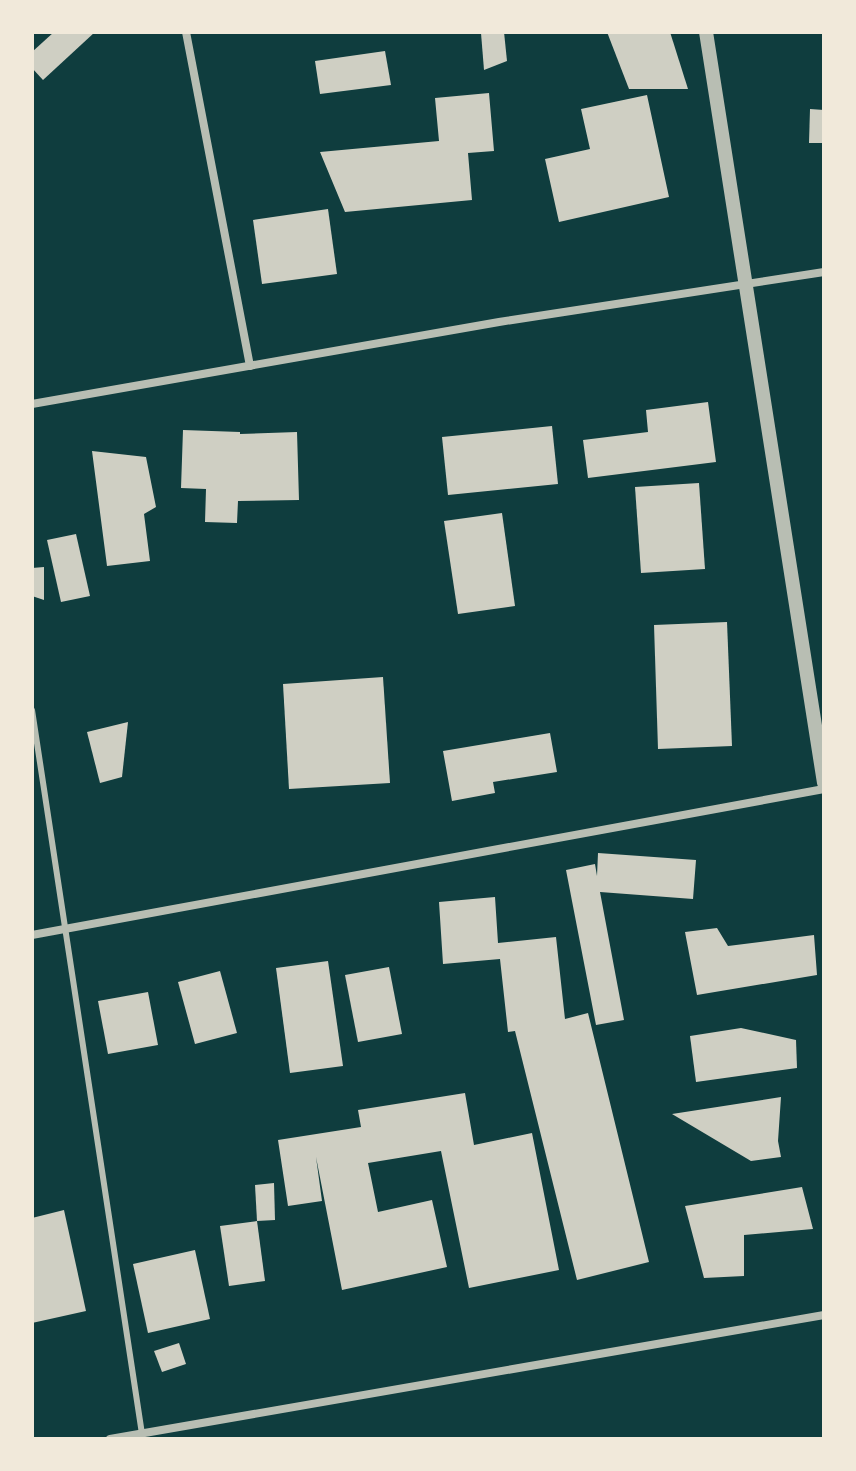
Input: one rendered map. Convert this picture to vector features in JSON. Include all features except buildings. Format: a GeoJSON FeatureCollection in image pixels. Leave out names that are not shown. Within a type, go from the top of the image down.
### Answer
{"type":"FeatureCollection","features":[{"type":"Feature","properties":{"kind":"street"},"geometry":{"type":"LineString","coordinates":[[186,32],[250,366]]}},
{"type":"Feature","properties":{"kind":"street"},"geometry":{"type":"LineString","coordinates":[[32,935],[824,786],[706,32]]}},
{"type":"Feature","properties":{"kind":"street"},"geometry":{"type":"LineString","coordinates":[[32,404],[499,322],[824,272]]}},
{"type":"Feature","properties":{"kind":"street"},"geometry":{"type":"LineString","coordinates":[[110,1439],[824,1315]]}},
{"type":"Feature","properties":{"kind":"lane"},"geometry":{"type":"LineString","coordinates":[[32,710],[142,1434]]}}]}
